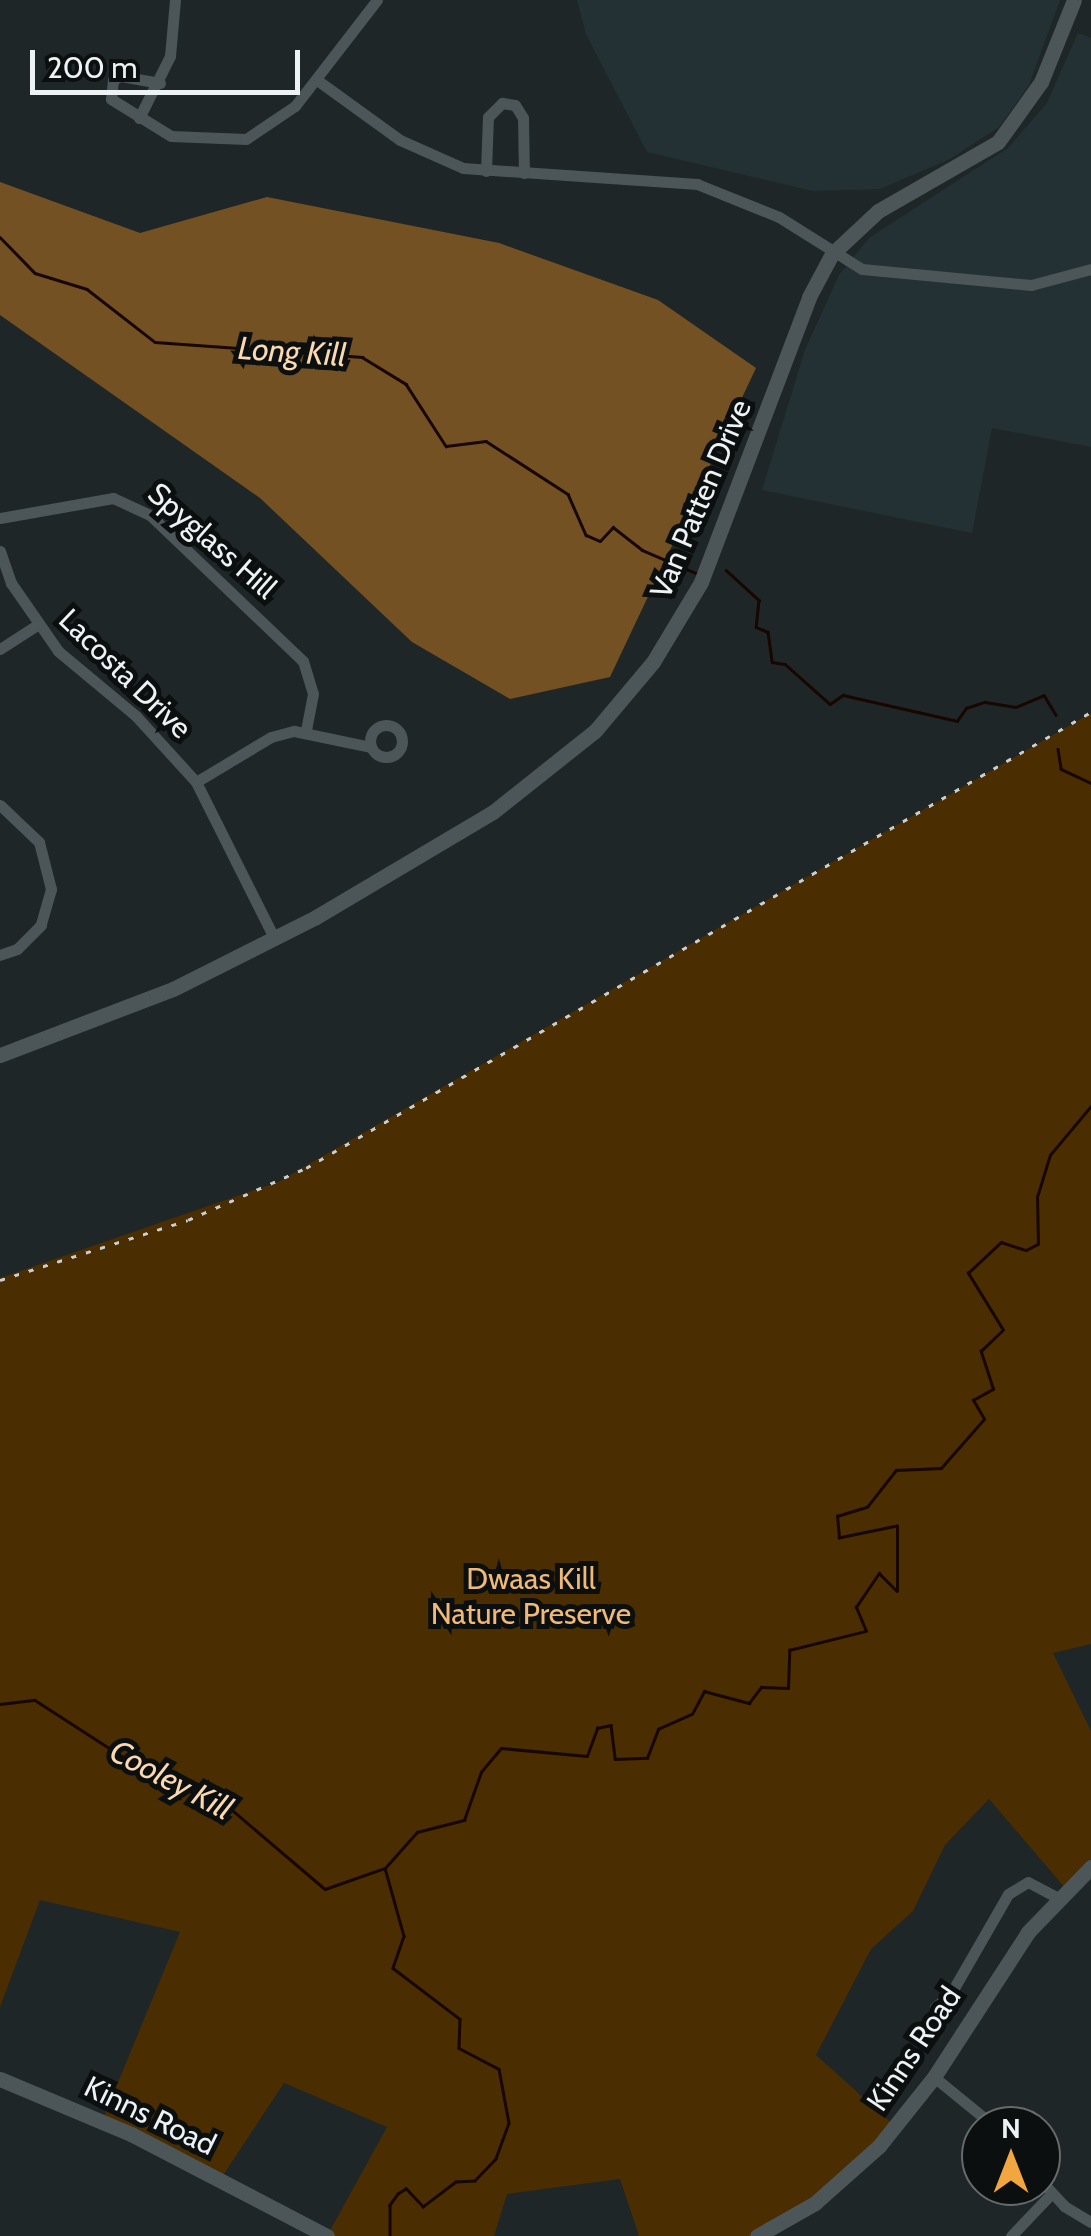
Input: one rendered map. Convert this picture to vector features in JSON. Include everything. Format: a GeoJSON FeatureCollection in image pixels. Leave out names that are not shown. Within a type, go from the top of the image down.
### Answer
{"type":"FeatureCollection","features":[{"type":"Feature","properties":{"kind":"street"},"geometry":{"type":"LineString","coordinates":[[139,118],[160,83],[175,36],[175,0]]}},
{"type":"Feature","properties":{"kind":"street"},"geometry":{"type":"LineString","coordinates":[[160,83],[132,75],[113,80],[112,99],[139,118],[188,140],[246,140],[278,124],[317,80],[377,0]]}},
{"type":"Feature","properties":{"kind":"street","name":"Van Patten Drive"},"geometry":{"type":"LineString","coordinates":[[0,1055],[173,989],[274,938],[493,812],[576,748],[615,710],[653,662],[701,582],[809,297],[832,254],[878,211],[998,142],[1041,82],[1074,0]]}},
{"type":"Feature","properties":{"kind":"street"},"geometry":{"type":"LineString","coordinates":[[317,80],[377,127],[440,159],[486,171],[696,184],[780,217],[832,254],[862,269],[1012,284],[1091,269]]}},
{"type":"Feature","properties":{"kind":"street"},"geometry":{"type":"LineString","coordinates":[[486,171],[488,117],[502,102],[515,105],[523,118],[524,173]]}},
{"type":"Feature","properties":{"kind":"street","name":"Spyglass Hill"},"geometry":{"type":"LineString","coordinates":[[0,518],[113,498],[150,515],[303,660],[313,694],[306,730]]}},
{"type":"Feature","properties":{"kind":"street","name":"Lacosta Drive"},"geometry":{"type":"LineString","coordinates":[[0,551],[37,625],[77,671],[136,716],[196,782],[274,938]]}},
{"type":"Feature","properties":{"kind":"street"},"geometry":{"type":"LineString","coordinates":[[0,649],[37,625]]}},
{"type":"Feature","properties":{"kind":"street"},"geometry":{"type":"LineString","coordinates":[[196,782],[271,737],[306,730],[370,747]]}},
{"type":"Feature","properties":{"kind":"street"},"geometry":{"type":"LineString","coordinates":[[0,805],[39,842],[51,889],[41,925],[18,949],[0,955]]}},
{"type":"Feature","properties":{"kind":"street","name":"Kinns Road"},"geometry":{"type":"LineString","coordinates":[[758,2236],[850,2174],[934,2077],[1001,1969],[1058,1898],[1091,1867]]}},
{"type":"Feature","properties":{"kind":"street"},"geometry":{"type":"LineString","coordinates":[[935,2007],[950,1995],[1008,1894],[1028,1882],[1058,1898]]}},
{"type":"Feature","properties":{"kind":"street"},"geometry":{"type":"LineString","coordinates":[[934,2077],[970,2106]]}},
{"type":"Feature","properties":{"kind":"street","name":"Kinns Road"},"geometry":{"type":"LineString","coordinates":[[0,2079],[131,2134],[327,2236]]}},
{"type":"Feature","properties":{"kind":"street"},"geometry":{"type":"LineString","coordinates":[[1061,2200],[1091,2222]]}},
{"type":"Feature","properties":{"kind":"street"},"geometry":{"type":"LineString","coordinates":[[1011,2236],[1040,2206]]}},
{"type":"Feature","properties":{"kind":"shaded area"},"geometry":{"type":"Polygon","coordinates":[[[577,0],[1060,0],[1029,85],[999,127],[950,159],[880,189],[813,191],[647,152],[586,34],[577,0]]]}},
{"type":"Feature","properties":{"kind":"shaded area"},"geometry":{"type":"Polygon","coordinates":[[[1078,33],[1091,38],[1091,447],[992,428],[972,533],[762,490],[805,350],[839,275],[869,238],[1008,148],[1047,103],[1078,33]]]}},
{"type":"Feature","properties":{"kind":"shaded area"},"geometry":{"type":"Polygon","coordinates":[[[0,182],[140,233],[267,197],[499,243],[658,300],[756,368],[610,677],[510,699],[412,642],[260,498],[0,315],[0,182]]]}},
{"type":"Feature","properties":{"kind":"green space","name":"Dwaas Kill Nature Preserve"},"geometry":{"type":"Polygon","coordinates":[[[1091,713],[1091,1644],[1053,1653],[1091,1731],[1091,1867],[1066,1889],[989,1799],[945,1845],[913,1911],[871,1949],[816,2055],[896,2127],[815,2203],[753,2236],[639,2236],[620,2179],[507,2194],[494,2236],[327,2236],[387,2127],[284,2083],[220,2180],[102,2121],[180,1932],[40,1900],[0,2007],[0,1278],[278,1182],[1091,713]]]}},
{"type":"Feature","properties":{"kind":"waterway","name":"Long Kill"},"geometry":{"type":"LineString","coordinates":[[0,237],[35,273],[87,289],[155,342],[362,357],[406,384],[446,446],[486,441],[568,494],[586,535],[600,541],[613,527],[642,550],[696,573]]}},
{"type":"Feature","properties":{"kind":"waterway","name":"Long Kill"},"geometry":{"type":"LineString","coordinates":[[726,570],[759,600],[756,627],[768,632],[772,662],[785,664],[830,704],[843,695],[957,721],[966,708],[985,702],[1016,707],[1044,695],[1056,715]]}},
{"type":"Feature","properties":{"kind":"waterway","name":"Long Kill"},"geometry":{"type":"LineString","coordinates":[[1058,749],[1061,769],[1091,783]]}},
{"type":"Feature","properties":{"kind":"waterway","name":"Cooley Kill"},"geometry":{"type":"LineString","coordinates":[[0,1704],[35,1700],[143,1770],[231,1809],[325,1889],[385,1868],[417,1832],[464,1820],[481,1772],[501,1748],[587,1756],[597,1728],[611,1725],[615,1759],[647,1758],[658,1729],[692,1714],[704,1691],[749,1703],[761,1687],[788,1688],[789,1650],[866,1631],[856,1607],[879,1573],[897,1591],[897,1526],[839,1538],[837,1516],[867,1507],[896,1470],[941,1468],[984,1419],[973,1400],[993,1389],[981,1351],[1003,1330],[968,1273],[1001,1242],[1026,1250],[1038,1244],[1037,1197],[1050,1155],[1091,1106]]}},
{"type":"Feature","properties":{"kind":"waterway"},"geometry":{"type":"LineString","coordinates":[[385,1868],[404,1936],[393,1968],[460,2019],[459,2048],[499,2069],[509,2123],[496,2159],[475,2181],[456,2182],[423,2207],[406,2189],[398,2194],[390,2205],[390,2236]]}},
{"type":"Feature","properties":{"kind":"railway"},"geometry":{"type":"LineString","coordinates":[[0,1280],[188,1220],[306,1168],[1091,712]]}}]}
